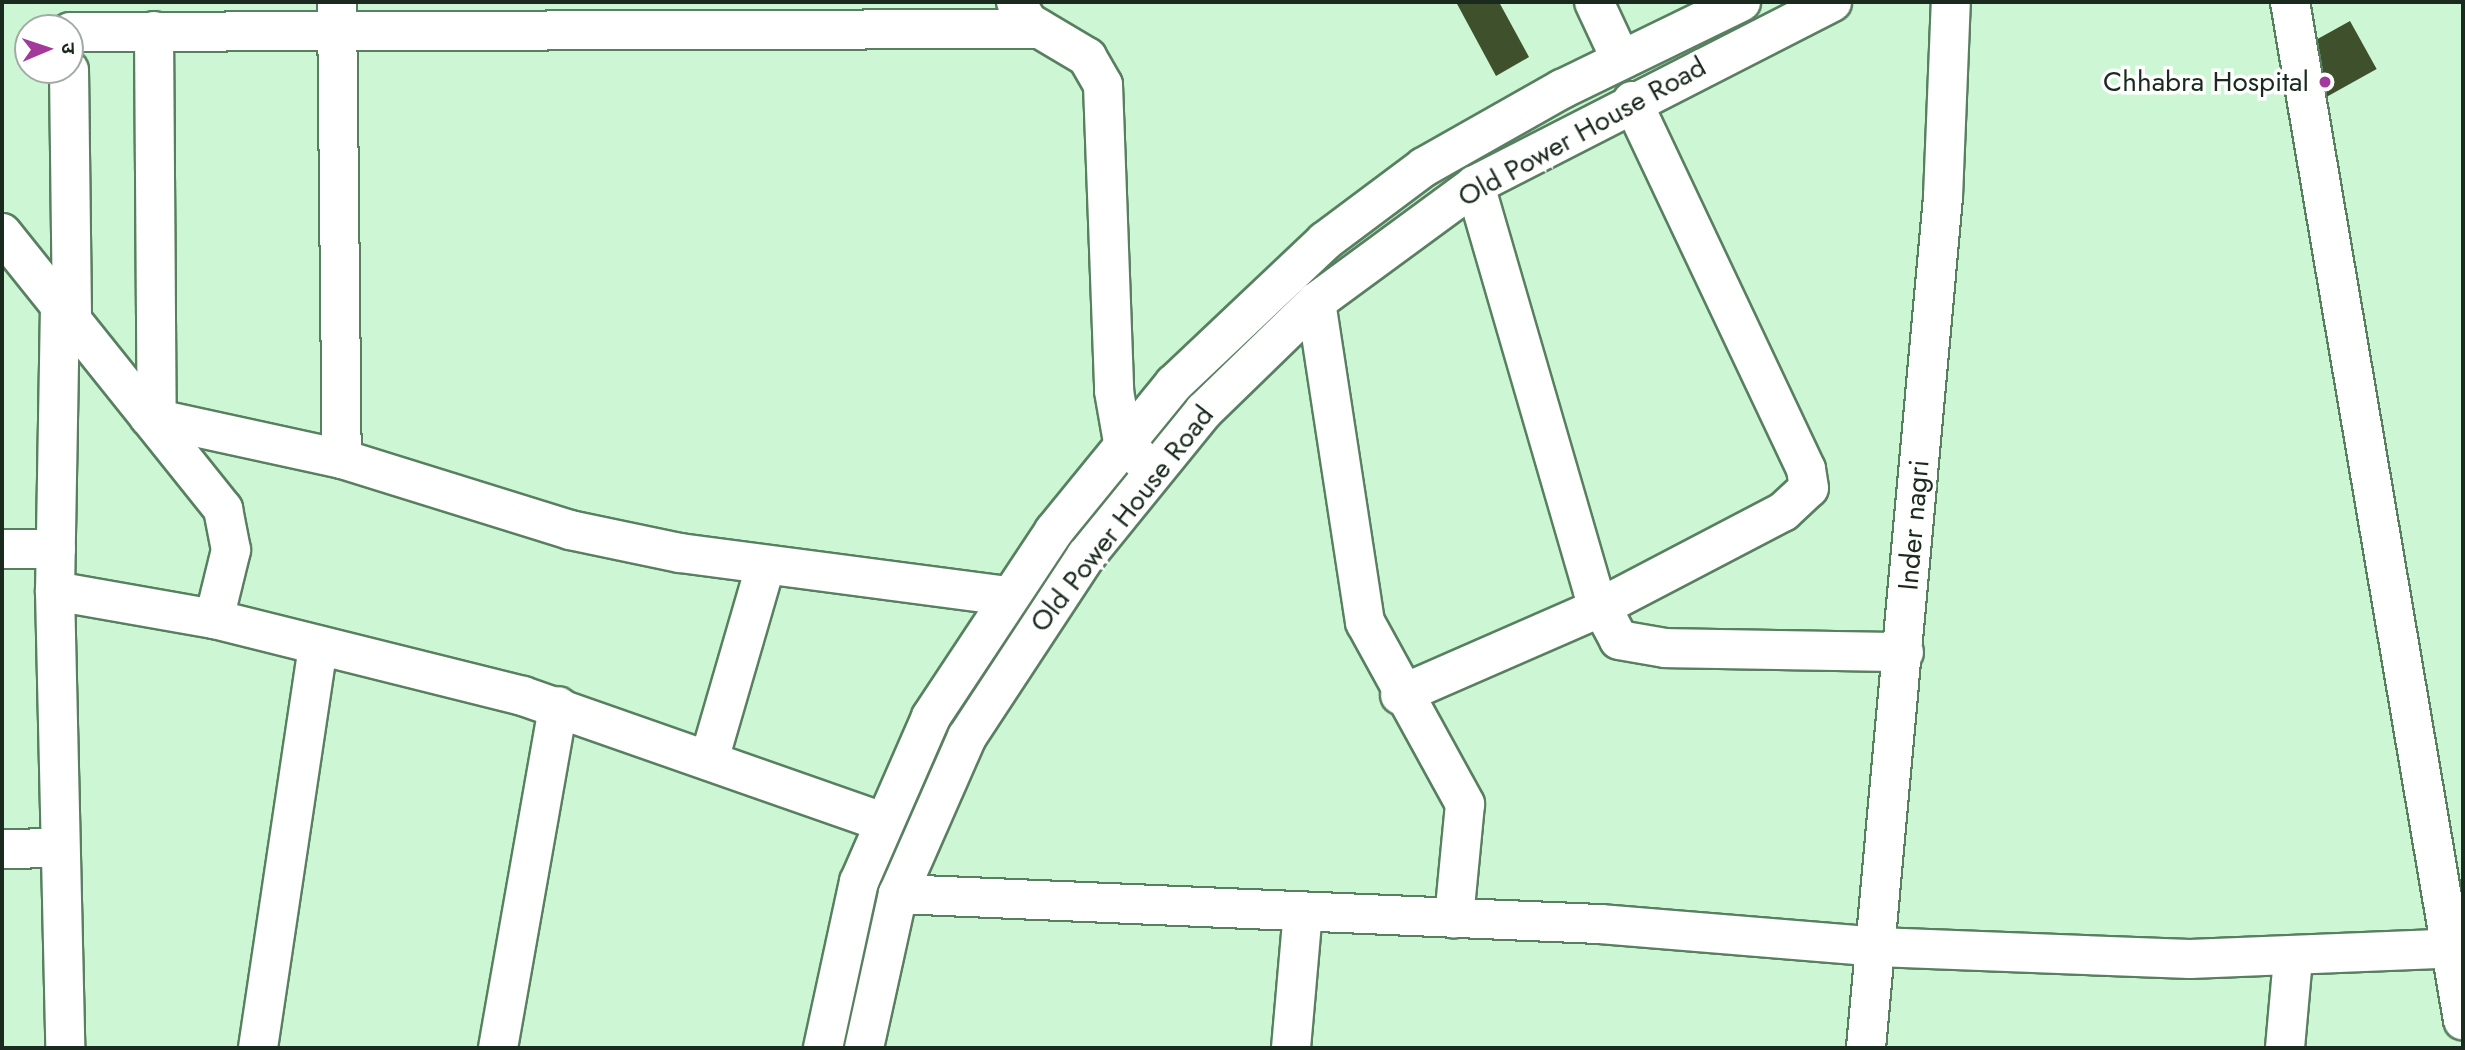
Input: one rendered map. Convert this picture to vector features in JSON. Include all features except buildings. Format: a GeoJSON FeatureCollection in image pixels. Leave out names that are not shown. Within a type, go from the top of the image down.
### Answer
{"type":"FeatureCollection","features":[{"type":"Feature","properties":{"kind":"main road"},"geometry":{"type":"LineString","coordinates":[[1594,2],[1621,60]]}},
{"type":"Feature","properties":{"kind":"main road","name":"Old Power House Road"},"geometry":{"type":"LineString","coordinates":[[823,1048],[859,882],[882,822],[931,717],[1007,596],[1124,442],[1182,375],[1325,241],[1424,167],[1621,60],[1741,2]]}},
{"type":"Feature","properties":{"kind":"main road","name":"Old Power House Road"},"geometry":{"type":"LineString","coordinates":[[864,1048],[898,894],[974,726],[1020,650],[1153,471],[1316,303],[1475,185],[1632,101],[1832,2]]}},
{"type":"Feature","properties":{"kind":"main road","name":"Inder nagri"},"geometry":{"type":"LineString","coordinates":[[1866,1048],[1904,652],[1943,197],[1951,2]]}},
{"type":"Feature","properties":{"kind":"main road"},"geometry":{"type":"LineString","coordinates":[[2290,2],[2459,948],[2463,1020]]}},
{"type":"Feature","properties":{"kind":"main road"},"geometry":{"type":"LineString","coordinates":[[84,30],[154,31],[337,15],[1028,15],[1087,57],[1102,85],[1110,346],[1124,442],[1153,471]]}},
{"type":"Feature","properties":{"kind":"main road"},"geometry":{"type":"LineString","coordinates":[[337,15],[342,459]]}},
{"type":"Feature","properties":{"kind":"main road"},"geometry":{"type":"LineString","coordinates":[[153,418],[154,31]]}},
{"type":"Feature","properties":{"kind":"main road"},"geometry":{"type":"LineString","coordinates":[[65,1048],[55,591],[66,315],[69,84]]}},
{"type":"Feature","properties":{"kind":"main road"},"geometry":{"type":"LineString","coordinates":[[1400,695],[1599,608],[1783,512],[1809,488],[1806,469],[1632,101]]}},
{"type":"Feature","properties":{"kind":"main road"},"geometry":{"type":"LineString","coordinates":[[1475,185],[1599,608],[1619,640],[1635,646],[1904,652]]}},
{"type":"Feature","properties":{"kind":"main road"},"geometry":{"type":"LineString","coordinates":[[2,233],[66,315],[153,418],[230,520],[231,550],[214,619]]}},
{"type":"Feature","properties":{"kind":"main road"},"geometry":{"type":"LineString","coordinates":[[1316,303],[1365,622],[1400,695],[1465,804],[1454,918]]}},
{"type":"Feature","properties":{"kind":"main road"},"geometry":{"type":"LineString","coordinates":[[153,418],[342,459],[570,530],[765,567],[1007,596]]}},
{"type":"Feature","properties":{"kind":"main road"},"geometry":{"type":"LineString","coordinates":[[2,549],[56,549]]}},
{"type":"Feature","properties":{"kind":"main road"},"geometry":{"type":"LineString","coordinates":[[709,760],[765,567]]}},
{"type":"Feature","properties":{"kind":"main road"},"geometry":{"type":"LineString","coordinates":[[55,591],[214,619],[558,706],[882,822]]}},
{"type":"Feature","properties":{"kind":"main road"},"geometry":{"type":"LineString","coordinates":[[258,1048],[318,645]]}},
{"type":"Feature","properties":{"kind":"main road"},"geometry":{"type":"LineString","coordinates":[[499,1048],[558,706]]}},
{"type":"Feature","properties":{"kind":"main road"},"geometry":{"type":"LineString","coordinates":[[2,849],[60,848]]}},
{"type":"Feature","properties":{"kind":"main road"},"geometry":{"type":"LineString","coordinates":[[898,894],[1454,918],[1877,947],[2293,958],[2459,948]]}},
{"type":"Feature","properties":{"kind":"main road"},"geometry":{"type":"LineString","coordinates":[[1291,1048],[1303,912]]}},
{"type":"Feature","properties":{"kind":"main road"},"geometry":{"type":"LineString","coordinates":[[2285,1048],[2293,958]]}},
{"type":"Feature","properties":{"kind":"place","name":"Chhabra Hospital"},"geometry":{"type":"Point","coordinates":[2325,82]}}]}
